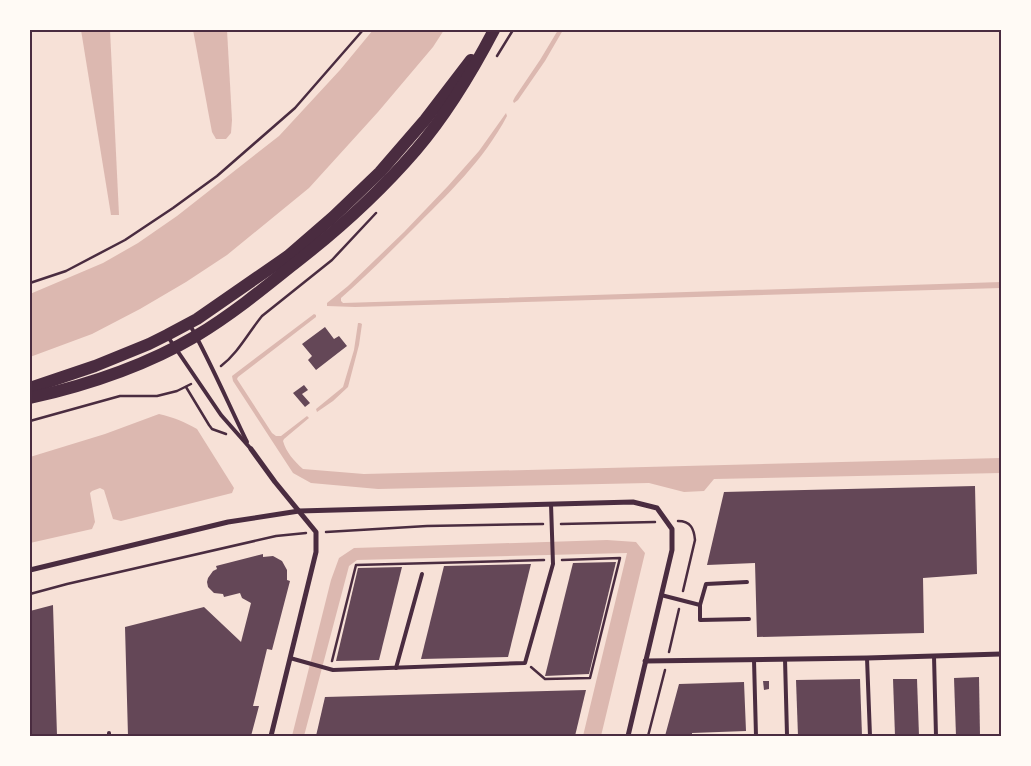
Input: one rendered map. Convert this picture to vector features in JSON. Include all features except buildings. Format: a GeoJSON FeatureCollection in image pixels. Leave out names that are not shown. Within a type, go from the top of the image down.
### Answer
{"type":"FeatureCollection","features":[{"type":"Feature","properties":{"kind":"main road"},"geometry":{"type":"LineString","coordinates":[[30,388],[95,366],[167,335],[189,323],[288,256],[334,217],[380,172],[425,120],[494,30]]}},
{"type":"Feature","properties":{"kind":"main road"},"geometry":{"type":"LineString","coordinates":[[30,398],[75,388],[121,371],[196,336],[228,315],[304,256],[346,221],[383,186],[416,150],[444,114],[471,73],[494,30]]}},
{"type":"Feature","properties":{"kind":"street"},"geometry":{"type":"LineString","coordinates":[[251,449],[316,532],[316,552],[271,736]]}},
{"type":"Feature","properties":{"kind":"street"},"geometry":{"type":"LineString","coordinates":[[30,570],[228,522],[299,511],[633,502],[657,508],[672,529],[672,550],[628,736]]}},
{"type":"Feature","properties":{"kind":"street"},"geometry":{"type":"LineString","coordinates":[[645,661],[1001,654]]}},
{"type":"Feature","properties":{"kind":"lane"},"geometry":{"type":"LineString","coordinates":[[189,323],[251,449]]}},
{"type":"Feature","properties":{"kind":"lane"},"geometry":{"type":"LineString","coordinates":[[167,335],[221,415],[251,449]]}},
{"type":"Feature","properties":{"kind":"lane"},"geometry":{"type":"LineString","coordinates":[[290,658],[328,669],[526,663],[553,564],[551,504]]}},
{"type":"Feature","properties":{"kind":"lane"},"geometry":{"type":"LineString","coordinates":[[396,668],[422,574]]}},
{"type":"Feature","properties":{"kind":"lane"},"geometry":{"type":"LineString","coordinates":[[747,582],[706,584],[700,605],[700,620],[749,619]]}},
{"type":"Feature","properties":{"kind":"lane"},"geometry":{"type":"LineString","coordinates":[[661,595],[700,605]]}},
{"type":"Feature","properties":{"kind":"lane"},"geometry":{"type":"LineString","coordinates":[[934,656],[936,736]]}},
{"type":"Feature","properties":{"kind":"lane"},"geometry":{"type":"LineString","coordinates":[[867,658],[870,736]]}},
{"type":"Feature","properties":{"kind":"lane"},"geometry":{"type":"LineString","coordinates":[[785,659],[786,736]]}},
{"type":"Feature","properties":{"kind":"lane"},"geometry":{"type":"LineString","coordinates":[[754,660],[756,736]]}},
{"type":"Feature","properties":{"kind":"path"},"geometry":{"type":"LineString","coordinates":[[30,283],[66,271],[126,240],[217,176],[295,108],[363,30]]}},
{"type":"Feature","properties":{"kind":"path"},"geometry":{"type":"LineString","coordinates":[[507,30],[512,33]]}},
{"type":"Feature","properties":{"kind":"path"},"geometry":{"type":"LineString","coordinates":[[30,594],[276,536],[427,526],[682,521],[689,523],[692,528],[694,546],[648,736]]}},
{"type":"Feature","properties":{"kind":"path"},"geometry":{"type":"LineString","coordinates":[[328,669],[356,565],[553,558],[620,558],[590,678],[545,680],[526,663]]}},
{"type":"Feature","properties":{"kind":"shaded area"},"geometry":{"type":"Polygon","coordinates":[[[81,30],[110,30],[119,215],[111,215],[81,30]]]}},
{"type":"Feature","properties":{"kind":"shaded area"},"geometry":{"type":"Polygon","coordinates":[[[193,30],[227,30],[232,120],[231,133],[226,139],[216,139],[212,132],[193,30]]]}},
{"type":"Feature","properties":{"kind":"shaded area"},"geometry":{"type":"Polygon","coordinates":[[[373,30],[444,30],[433,47],[378,112],[309,188],[227,255],[140,309],[92,334],[30,357],[30,294],[103,263],[138,243],[177,216],[279,136],[340,70],[373,30]]]}},
{"type":"Feature","properties":{"kind":"shaded area"},"geometry":{"type":"Polygon","coordinates":[[[558,30],[563,30],[545,61],[514,103],[515,97],[558,30]]]}},
{"type":"Feature","properties":{"kind":"shaded area"},"geometry":{"type":"Polygon","coordinates":[[[506,113],[507,116],[498,132],[464,176],[395,247],[341,298],[343,303],[1001,282],[1001,288],[355,307],[327,306],[327,303],[348,286],[404,232],[448,186],[479,151],[506,113]]]}},
{"type":"Feature","properties":{"kind":"shaded area"},"geometry":{"type":"Polygon","coordinates":[[[314,314],[316,317],[237,379],[272,433],[276,436],[281,436],[307,416],[309,418],[283,441],[296,463],[303,469],[364,474],[1001,458],[1001,473],[714,479],[704,491],[684,492],[649,483],[378,489],[311,483],[293,473],[233,381],[232,376],[314,314]]]}},
{"type":"Feature","properties":{"kind":"shaded area"},"geometry":{"type":"Polygon","coordinates":[[[358,323],[362,324],[359,345],[348,387],[317,412],[316,409],[343,387],[354,350],[358,323]]]}},
{"type":"Feature","properties":{"kind":"shaded area"},"geometry":{"type":"Polygon","coordinates":[[[159,414],[179,420],[197,429],[234,488],[232,493],[121,521],[113,519],[104,490],[100,488],[90,493],[95,522],[92,529],[30,543],[30,457],[105,434],[159,414]]]}},
{"type":"Feature","properties":{"kind":"shaded area"},"geometry":{"type":"Polygon","coordinates":[[[607,540],[636,542],[645,553],[601,736],[583,736],[627,553],[357,560],[349,566],[304,736],[292,736],[331,580],[339,558],[354,548],[607,540]]]}}]}
